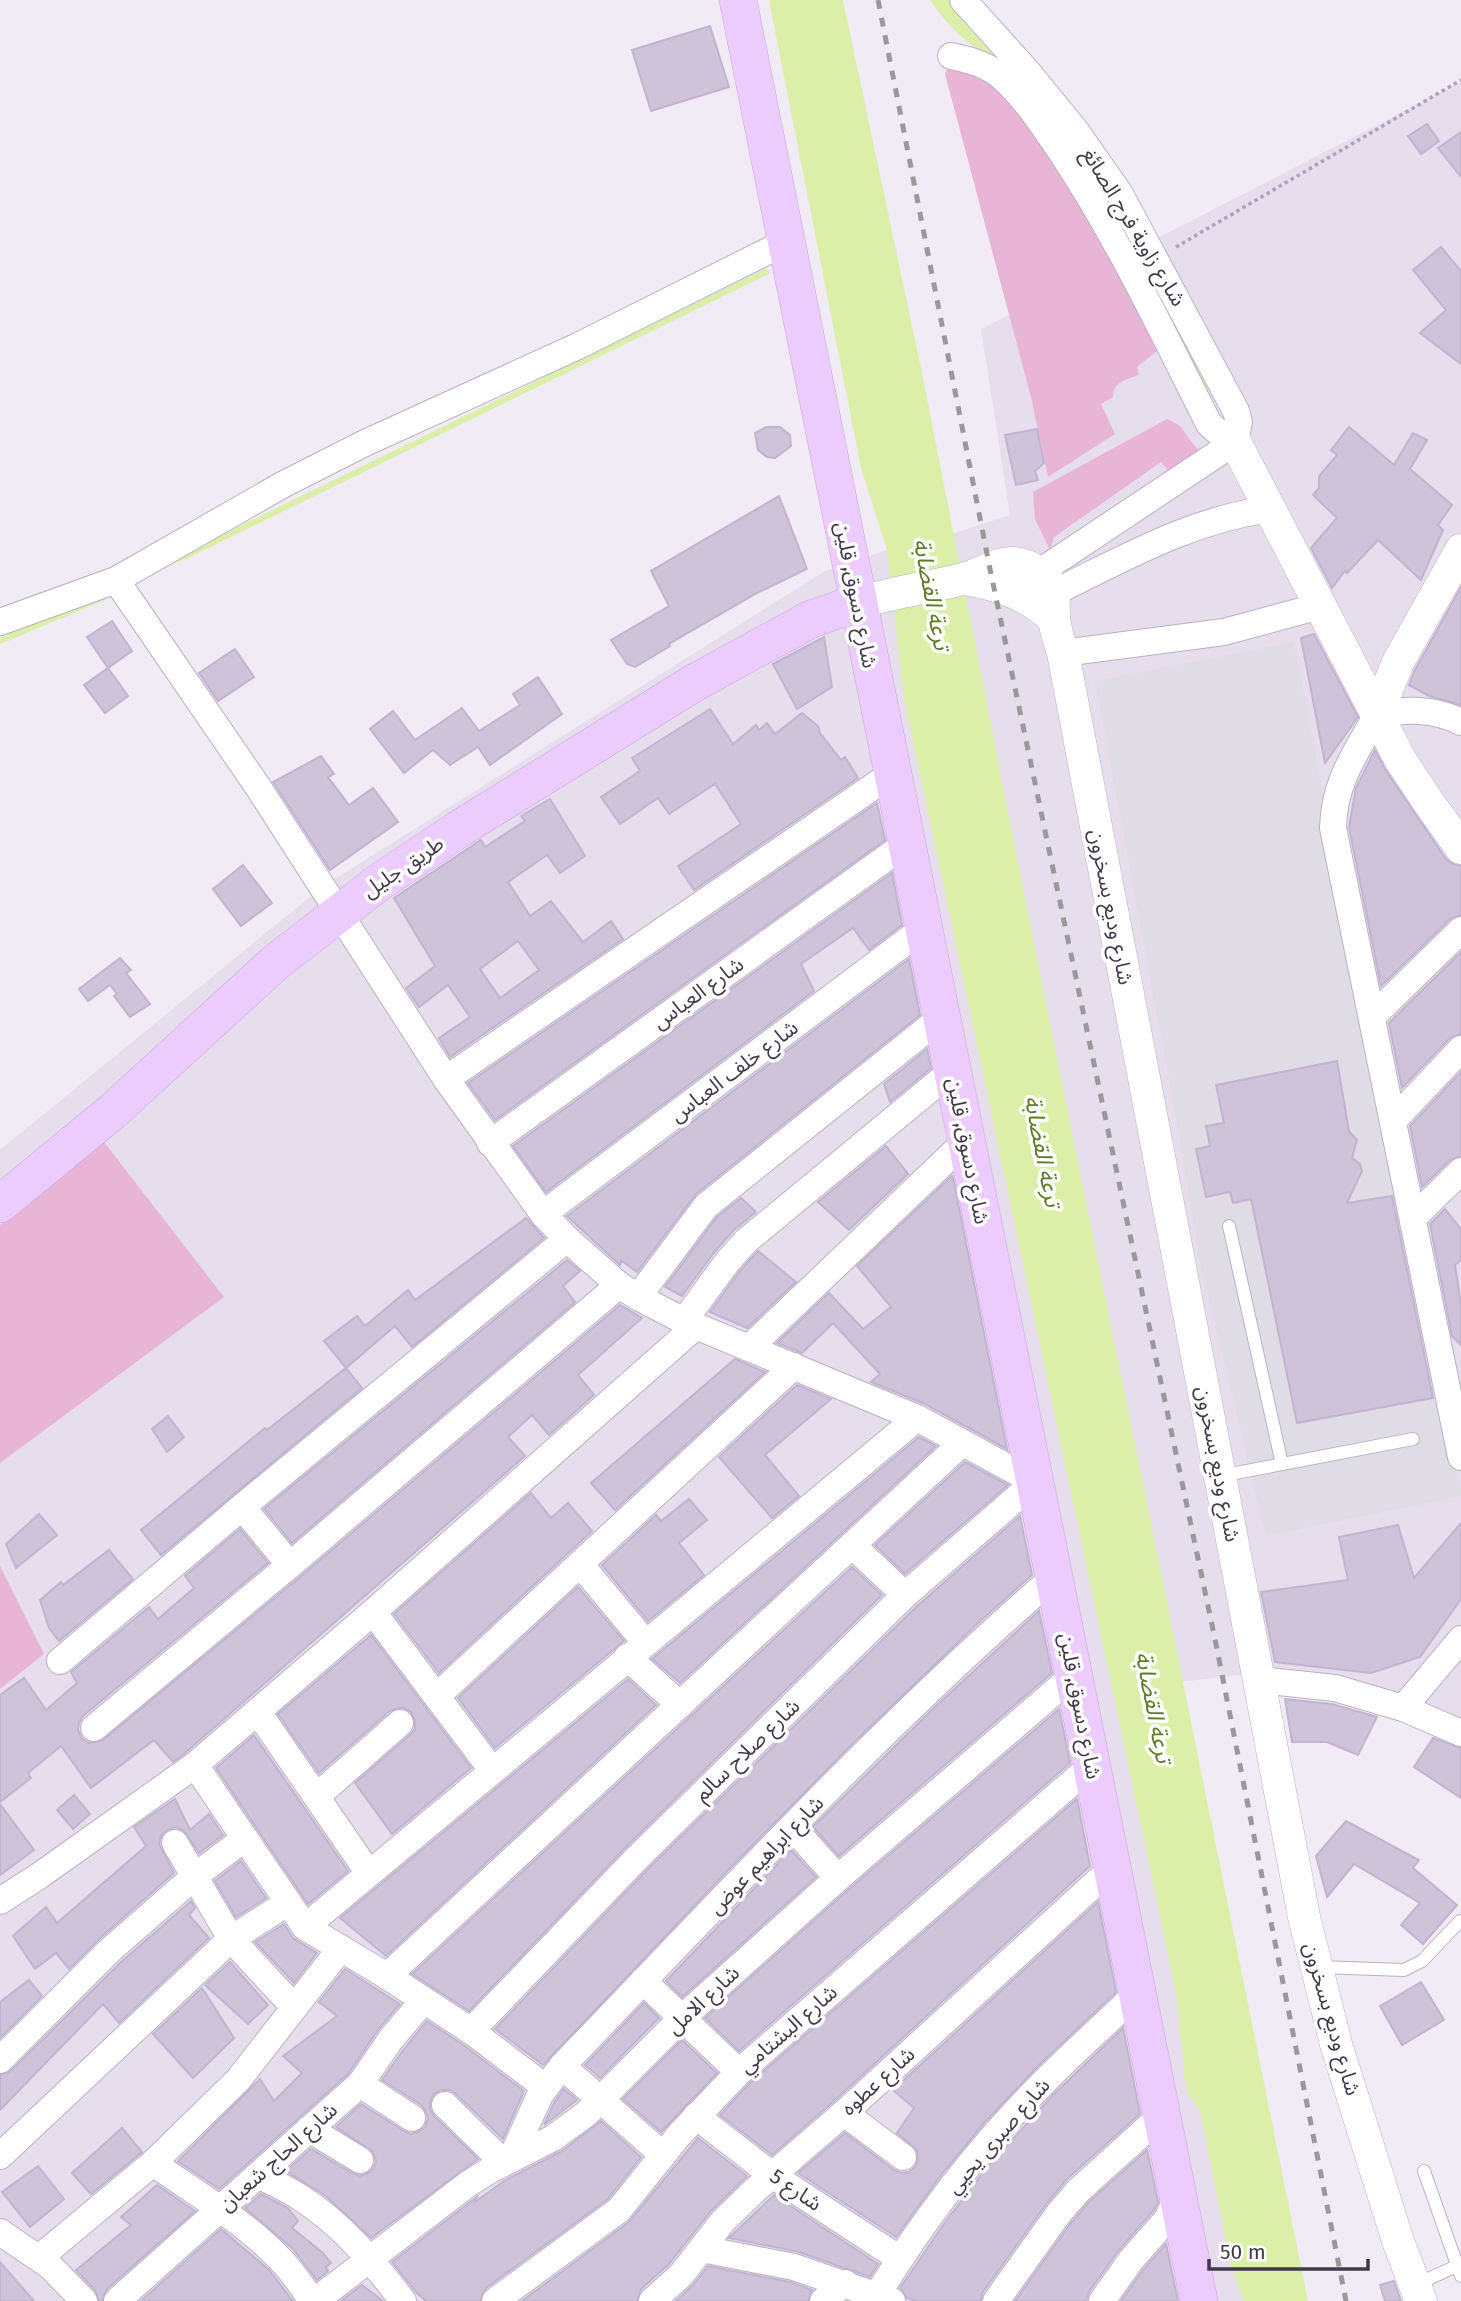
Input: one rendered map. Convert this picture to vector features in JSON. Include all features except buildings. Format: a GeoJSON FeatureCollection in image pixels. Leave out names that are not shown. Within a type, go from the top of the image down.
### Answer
{"type":"FeatureCollection","features":[{"type":"Feature","properties":{"kind":"main road","name":"شارع دسوق, قلين"},"geometry":{"type":"LineString","coordinates":[[738,0],[786,242],[869,599],[893,774],[1199,2301]]}},
{"type":"Feature","properties":{"kind":"main road","name":"طريق جليل"},"geometry":{"type":"LineString","coordinates":[[0,1204],[113,1111],[276,962],[339,912],[449,835],[694,683],[811,619],[869,599]]}},
{"type":"Feature","properties":{"kind":"street","name":"شارع زاوية فرج الصائغ"},"geometry":{"type":"LineString","coordinates":[[962,0],[1027,71],[1076,131],[1120,194],[1236,411],[1239,422],[1235,442],[1320,606],[1400,758],[1461,848]]}},
{"type":"Feature","properties":{"kind":"street","name":"شارع زاوية فرج الصائغ"},"geometry":{"type":"LineString","coordinates":[[951,57],[971,60],[989,67],[1005,79],[1053,140],[1113,239],[1209,424],[1225,438],[1235,442]]}},
{"type":"Feature","properties":{"kind":"street"},"geometry":{"type":"LineString","coordinates":[[0,622],[116,580],[284,484],[365,443],[578,346],[786,242]]}},
{"type":"Feature","properties":{"kind":"street"},"geometry":{"type":"LineString","coordinates":[[965,579],[1017,592],[1039,605],[1048,594],[1235,442]]}},
{"type":"Feature","properties":{"kind":"street"},"geometry":{"type":"LineString","coordinates":[[1048,594],[1189,528],[1215,519],[1270,509]]}},
{"type":"Feature","properties":{"kind":"street"},"geometry":{"type":"LineString","coordinates":[[1461,551],[1398,662],[1377,715],[1343,774],[1334,810],[1333,828],[1461,1457]]}},
{"type":"Feature","properties":{"kind":"street"},"geometry":{"type":"LineString","coordinates":[[869,599],[965,579],[1002,564],[1014,563],[1027,566],[1048,594]]}},
{"type":"Feature","properties":{"kind":"street"},"geometry":{"type":"LineString","coordinates":[[116,580],[258,787],[446,1079],[543,1214],[567,1239],[629,1291],[690,1323],[917,1418],[1035,1482]]}},
{"type":"Feature","properties":{"kind":"street","name":"شارع وديع بسخرون"},"geometry":{"type":"LineString","coordinates":[[1048,594],[1063,653],[1315,1967],[1336,2044],[1398,2241],[1418,2293]]}},
{"type":"Feature","properties":{"kind":"street"},"geometry":{"type":"LineString","coordinates":[[1063,653],[1224,632],[1320,606]]}},
{"type":"Feature","properties":{"kind":"street"},"geometry":{"type":"LineString","coordinates":[[1377,715],[1401,710],[1426,710],[1461,722]]}},
{"type":"Feature","properties":{"kind":"street"},"geometry":{"type":"LineString","coordinates":[[446,1079],[893,774]]}},
{"type":"Feature","properties":{"kind":"street","name":"شارع العباس"},"geometry":{"type":"LineString","coordinates":[[490,1143],[907,843]]}},
{"type":"Feature","properties":{"kind":"street","name":"شارع خلف العباس"},"geometry":{"type":"LineString","coordinates":[[543,1214],[924,928]]}},
{"type":"Feature","properties":{"kind":"street"},"geometry":{"type":"LineString","coordinates":[[1371,1017],[1461,930]]}},
{"type":"Feature","properties":{"kind":"street"},"geometry":{"type":"LineString","coordinates":[[94,1728],[290,1565],[629,1291],[706,1206],[942,1017]]}},
{"type":"Feature","properties":{"kind":"street"},"geometry":{"type":"LineString","coordinates":[[1393,1122],[1461,1049]]}},
{"type":"Feature","properties":{"kind":"street"},"geometry":{"type":"LineString","coordinates":[[0,1901],[195,1765],[373,1612],[690,1323],[728,1261],[746,1241],[952,1070]]}},
{"type":"Feature","properties":{"kind":"street"},"geometry":{"type":"LineString","coordinates":[[750,1347],[967,1140]]}},
{"type":"Feature","properties":{"kind":"street"},"geometry":{"type":"LineString","coordinates":[[1413,1218],[1461,1171]]}},
{"type":"Feature","properties":{"kind":"street"},"geometry":{"type":"LineString","coordinates":[[60,1661],[567,1239]]}},
{"type":"Feature","properties":{"kind":"street"},"geometry":{"type":"LineString","coordinates":[[437,1696],[793,1366]]}},
{"type":"Feature","properties":{"kind":"street"},"geometry":{"type":"LineString","coordinates":[[305,1927],[917,1418]]}},
{"type":"Feature","properties":{"kind":"street"},"geometry":{"type":"LineString","coordinates":[[387,1976],[961,1444]]}},
{"type":"Feature","properties":{"kind":"street","name":"شارع صلاح سالم"},"geometry":{"type":"LineString","coordinates":[[471,2031],[637,1858],[905,1595],[1035,1482]]}},
{"type":"Feature","properties":{"kind":"street"},"geometry":{"type":"LineString","coordinates":[[242,1507],[290,1565]]}},
{"type":"Feature","properties":{"kind":"street"},"geometry":{"type":"LineString","coordinates":[[853,1546],[905,1595]]}},
{"type":"Feature","properties":{"kind":"street"},"geometry":{"type":"LineString","coordinates":[[580,1564],[636,1650],[680,1705]]}},
{"type":"Feature","properties":{"kind":"street","name":"شارع ابراهيم عوض"},"geometry":{"type":"LineString","coordinates":[[508,2161],[545,2087],[562,2066],[792,1827],[952,1668],[1054,1577]]}},
{"type":"Feature","properties":{"kind":"street"},"geometry":{"type":"LineString","coordinates":[[373,1612],[492,1770]]}},
{"type":"Feature","properties":{"kind":"street"},"geometry":{"type":"LineString","coordinates":[[1403,1707],[1461,1639]]}},
{"type":"Feature","properties":{"kind":"street","name":"شارع الامل"},"geometry":{"type":"LineString","coordinates":[[314,2301],[468,2184],[570,2127],[682,2018],[838,1878],[1074,1675]]}},
{"type":"Feature","properties":{"kind":"street"},"geometry":{"type":"LineString","coordinates":[[1259,1680],[1335,1688],[1403,1707],[1461,1732]]}},
{"type":"Feature","properties":{"kind":"street"},"geometry":{"type":"LineString","coordinates":[[258,1712],[368,1872]]}},
{"type":"Feature","properties":{"kind":"street"},"geometry":{"type":"LineString","coordinates":[[317,1796],[400,1723]]}},
{"type":"Feature","properties":{"kind":"street"},"geometry":{"type":"LineString","coordinates":[[195,1765],[305,1927],[471,2031],[545,2087]]}},
{"type":"Feature","properties":{"kind":"street","name":"شارع البشتامي"},"geometry":{"type":"LineString","coordinates":[[495,2301],[608,2220],[629,2200],[696,2116],[739,2071],[1092,1765]]}},
{"type":"Feature","properties":{"kind":"street"},"geometry":{"type":"LineString","coordinates":[[792,1827],[838,1878]]}},
{"type":"Feature","properties":{"kind":"street"},"geometry":{"type":"LineString","coordinates":[[0,2060],[109,1951],[195,1876],[244,1839]]}},
{"type":"Feature","properties":{"kind":"street"},"geometry":{"type":"LineString","coordinates":[[175,1843],[231,1939],[294,2007]]}},
{"type":"Feature","properties":{"kind":"street","name":"شارع عطوه"},"geometry":{"type":"LineString","coordinates":[[652,2301],[681,2275],[731,2213],[1112,1868]]}},
{"type":"Feature","properties":{"kind":"street"},"geometry":{"type":"LineString","coordinates":[[0,2156],[231,1939],[287,1903]]}},
{"type":"Feature","properties":{"kind":"street"},"geometry":{"type":"LineString","coordinates":[[39,2258],[153,2163],[238,2080],[341,1948]]}},
{"type":"Feature","properties":{"kind":"street"},"geometry":{"type":"LineString","coordinates":[[643,1981],[739,2071]]}},
{"type":"Feature","properties":{"kind":"street","name":"شارع صبرى يحيي"},"geometry":{"type":"LineString","coordinates":[[885,2298],[900,2259],[942,2199],[1040,2086],[1137,1993]]}},
{"type":"Feature","properties":{"kind":"street","name":"شارع الحاج شعبان"},"geometry":{"type":"LineString","coordinates":[[117,2301],[360,2084],[391,2039],[424,2000]]}},
{"type":"Feature","properties":{"kind":"street"},"geometry":{"type":"LineString","coordinates":[[562,2066],[663,2155]]}},
{"type":"Feature","properties":{"kind":"street"},"geometry":{"type":"LineString","coordinates":[[360,2084],[412,2118]]}},
{"type":"Feature","properties":{"kind":"street"},"geometry":{"type":"LineString","coordinates":[[445,2105],[508,2161]]}},
{"type":"Feature","properties":{"kind":"street"},"geometry":{"type":"LineString","coordinates":[[844,2113],[903,2157]]}},
{"type":"Feature","properties":{"kind":"street"},"geometry":{"type":"LineString","coordinates":[[996,2301],[1078,2191],[1162,2115]]}},
{"type":"Feature","properties":{"kind":"street","name":"شارع 5"},"geometry":{"type":"LineString","coordinates":[[696,2116],[772,2175],[900,2259]]}},
{"type":"Feature","properties":{"kind":"street"},"geometry":{"type":"LineString","coordinates":[[309,2129],[360,2160]]}},
{"type":"Feature","properties":{"kind":"street"},"geometry":{"type":"LineString","coordinates":[[153,2163],[275,2253],[314,2301]]}},
{"type":"Feature","properties":{"kind":"street"},"geometry":{"type":"LineString","coordinates":[[258,2175],[300,2197],[338,2225],[370,2259],[403,2301]]}},
{"type":"Feature","properties":{"kind":"street"},"geometry":{"type":"LineString","coordinates":[[1102,2301],[1131,2260],[1168,2218],[1178,2194]]}},
{"type":"Feature","properties":{"kind":"street"},"geometry":{"type":"LineString","coordinates":[[0,2232],[60,2275],[84,2301]]}},
{"type":"Feature","properties":{"kind":"street"},"geometry":{"type":"LineString","coordinates":[[702,2249],[794,2267],[885,2298]]}},
{"type":"Feature","properties":{"kind":"street"},"geometry":{"type":"LineString","coordinates":[[823,2301],[845,2283]]}},
{"type":"Feature","properties":{"kind":"lane"},"geometry":{"type":"LineString","coordinates":[[1229,1226],[1282,1464]]}},
{"type":"Feature","properties":{"kind":"lane"},"geometry":{"type":"LineString","coordinates":[[1220,1476],[1413,1439]]}},
{"type":"Feature","properties":{"kind":"lane"},"geometry":{"type":"LineString","coordinates":[[1315,1967],[1405,1970],[1422,1961],[1460,1921]]}},
{"type":"Feature","properties":{"kind":"lane"},"geometry":{"type":"LineString","coordinates":[[1418,2293],[1460,2269],[1424,2172]]}},
{"type":"Feature","properties":{"kind":"path"},"geometry":{"type":"LineString","coordinates":[[1156,259],[1461,80]]}},
{"type":"Feature","properties":{"kind":"shaded area"},"geometry":{"type":"Polygon","coordinates":[[[963,60],[1026,106],[1161,348],[1137,367],[1139,375],[1122,382],[1115,388],[1113,397],[1101,404],[1115,434],[1048,477],[1031,397],[945,74],[950,61],[963,60]]]}},
{"type":"Feature","properties":{"kind":"shaded area"},"geometry":{"type":"Polygon","coordinates":[[[1461,82],[1461,1721],[1268,1672],[1161,1684],[937,539],[1010,515],[981,329],[1461,82]]]}},
{"type":"Feature","properties":{"kind":"shaded area"},"geometry":{"type":"Polygon","coordinates":[[[1167,419],[1179,425],[1204,458],[1174,477],[1161,462],[1054,537],[1050,550],[1035,519],[1033,492],[1167,419]]]}},
{"type":"Feature","properties":{"kind":"shaded area"},"geometry":{"type":"Polygon","coordinates":[[[887,550],[1273,2301],[0,2301],[0,1150],[322,887],[825,571],[887,550]]]}},
{"type":"Feature","properties":{"kind":"shaded area"},"geometry":{"type":"Polygon","coordinates":[[[1294,642],[1461,1496],[1266,1536],[1200,1262],[1095,681],[1294,642]]]}},
{"type":"Feature","properties":{"kind":"shaded area"},"geometry":{"type":"Polygon","coordinates":[[[104,1142],[224,1297],[0,1463],[0,1225],[104,1142]]]}},
{"type":"Feature","properties":{"kind":"shaded area"},"geometry":{"type":"Polygon","coordinates":[[[0,1566],[44,1654],[0,1689],[0,1566]]]}},
{"type":"Feature","properties":{"kind":"water","name":"ترعة القضابة"},"geometry":{"type":"Polygon","coordinates":[[[769,0],[843,0],[922,373],[1039,969],[1308,2301],[1244,2301],[1231,2266],[1200,2111],[1189,2095],[1185,2081],[1176,1993],[903,693],[887,550],[861,468],[769,0]]]}},
{"type":"Feature","properties":{"kind":"water"},"geometry":{"type":"Polygon","coordinates":[[[930,0],[953,0],[1091,162],[1214,388],[1204,393],[994,60],[958,34],[930,0]]]}},
{"type":"Feature","properties":{"kind":"waterway"},"geometry":{"type":"LineString","coordinates":[[179,559],[766,272]]}},
{"type":"Feature","properties":{"kind":"waterway"},"geometry":{"type":"LineString","coordinates":[[0,641],[104,597]]}},
{"type":"Feature","properties":{"kind":"railway"},"geometry":{"type":"LineString","coordinates":[[878,0],[990,569],[1216,1644],[1346,2301]]}}]}
